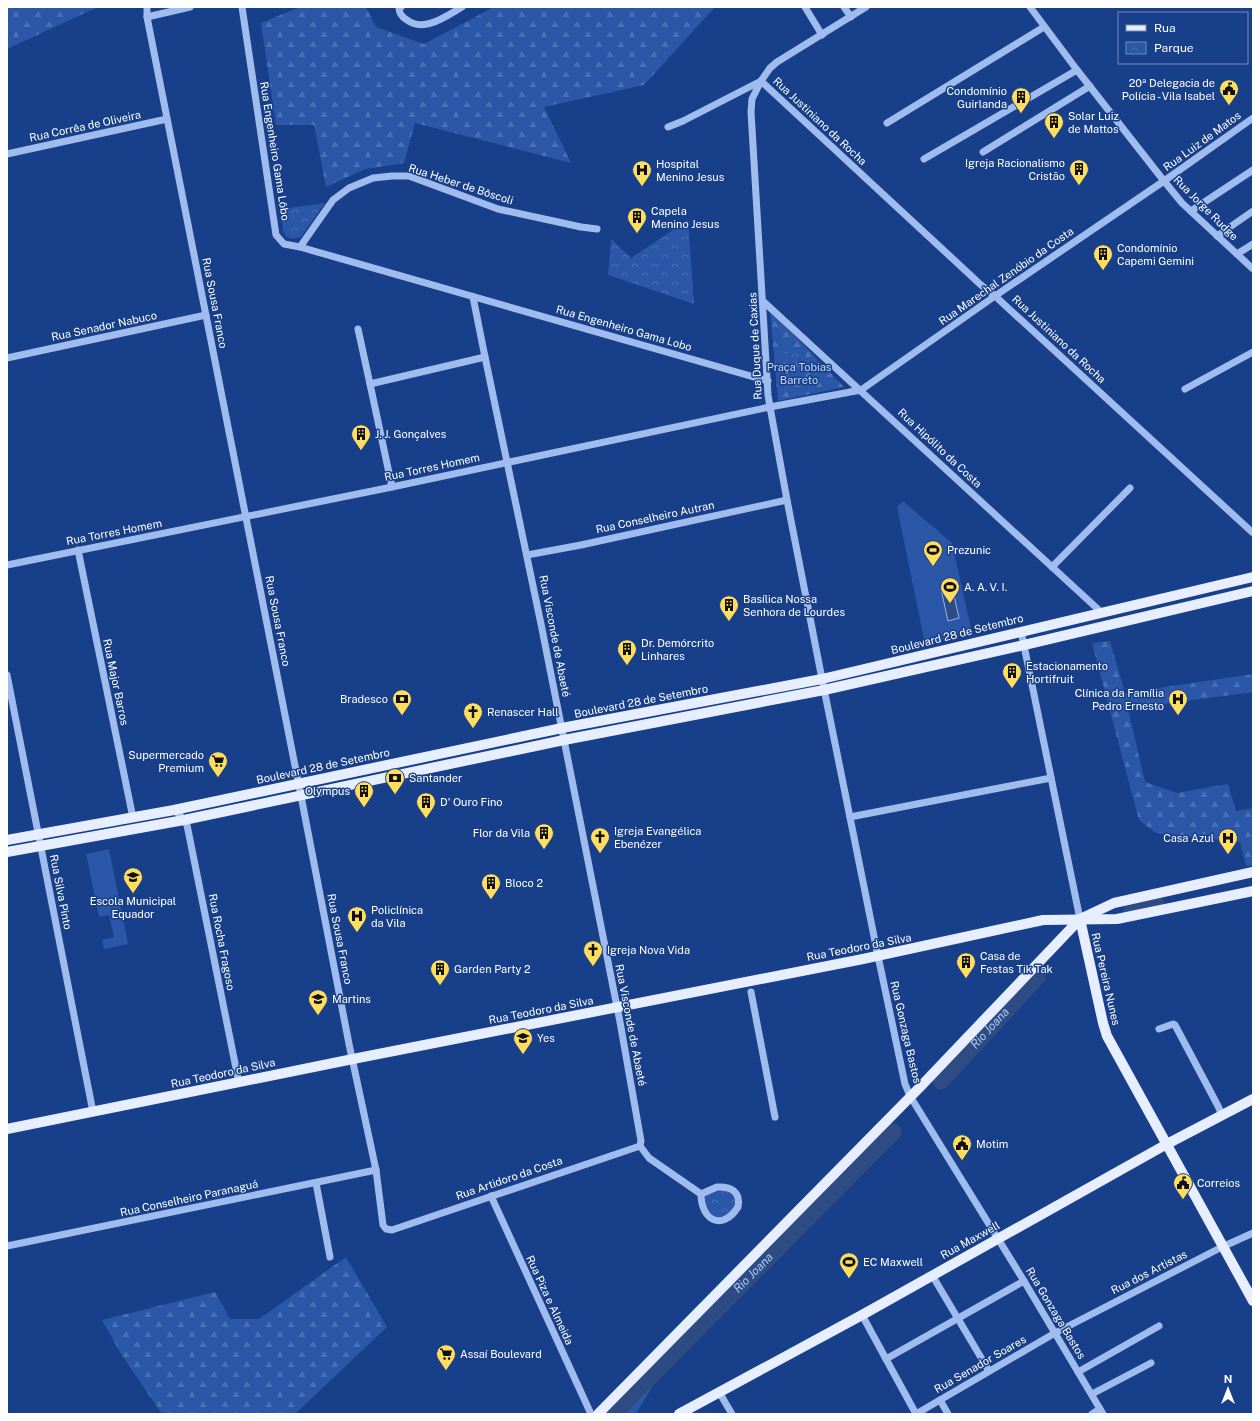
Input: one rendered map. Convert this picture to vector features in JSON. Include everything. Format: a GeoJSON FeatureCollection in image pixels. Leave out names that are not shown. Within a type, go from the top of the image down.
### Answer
{"type":"FeatureCollection","features":[{"type":"Feature","properties":{"kind":"main road","name":"Boulevard 28 de Setembro"},"geometry":{"type":"LineString","coordinates":[[7,840],[174,810],[562,728],[822,679],[1253,577]]}},
{"type":"Feature","properties":{"kind":"main road"},"geometry":{"type":"LineString","coordinates":[[7,852],[184,820],[564,740],[824,690],[1253,591]]}},
{"type":"Feature","properties":{"kind":"main road"},"geometry":{"type":"LineString","coordinates":[[598,1414],[910,1096],[1080,919],[1114,903],[1253,872]]}},
{"type":"Feature","properties":{"kind":"main road","name":"Rua Teodoro da Silva"},"geometry":{"type":"LineString","coordinates":[[7,1129],[352,1059],[878,956],[1042,920],[1117,919],[1253,891]]}},
{"type":"Feature","properties":{"kind":"main road","name":"Rua Pereira Nunes"},"geometry":{"type":"LineString","coordinates":[[1080,919],[1107,1036],[1253,1301]]}},
{"type":"Feature","properties":{"kind":"main road","name":"Rua Maxwell"},"geometry":{"type":"LineString","coordinates":[[679,1414],[862,1315],[1167,1144],[1253,1099]]}},
{"type":"Feature","properties":{"kind":"street","name":"Rua Sousa Franco"},"geometry":{"type":"LineString","coordinates":[[147,7],[147,17],[302,796],[352,1059],[376,1170],[384,1225],[386,1229]]}},
{"type":"Feature","properties":{"kind":"street"},"geometry":{"type":"LineString","coordinates":[[147,17],[190,7]]}},
{"type":"Feature","properties":{"kind":"street","name":"Rua Engenheiro Gama Lôbo"},"geometry":{"type":"LineString","coordinates":[[242,7],[276,235],[284,244],[300,247],[473,297]]}},
{"type":"Feature","properties":{"kind":"street"},"geometry":{"type":"LineString","coordinates":[[401,7],[399,8],[399,12],[402,17],[413,25],[420,26],[437,22],[462,7]]}},
{"type":"Feature","properties":{"kind":"street"},"geometry":{"type":"LineString","coordinates":[[805,7],[822,35]]}},
{"type":"Feature","properties":{"kind":"street"},"geometry":{"type":"LineString","coordinates":[[844,7],[851,17]]}},
{"type":"Feature","properties":{"kind":"street"},"geometry":{"type":"LineString","coordinates":[[668,127],[683,121],[761,81],[770,68],[777,62],[866,7]]}},
{"type":"Feature","properties":{"kind":"street","name":"Rua Jorge Rudge"},"geometry":{"type":"LineString","coordinates":[[1030,7],[1164,182],[1191,211],[1253,270]]}},
{"type":"Feature","properties":{"kind":"street"},"geometry":{"type":"LineString","coordinates":[[887,123],[1044,27]]}},
{"type":"Feature","properties":{"kind":"street"},"geometry":{"type":"LineString","coordinates":[[924,159],[1077,70]]}},
{"type":"Feature","properties":{"kind":"street","name":"Rua Justiniano da Rocha"},"geometry":{"type":"LineString","coordinates":[[761,81],[981,285],[995,296],[1253,533]]}},
{"type":"Feature","properties":{"kind":"street","name":"Rua Duque de Caxias"},"geometry":{"type":"LineString","coordinates":[[761,81],[752,99],[751,112],[770,407],[822,679]]}},
{"type":"Feature","properties":{"kind":"street"},"geometry":{"type":"LineString","coordinates":[[983,152],[1090,86]]}},
{"type":"Feature","properties":{"kind":"street","name":"Rua Luiz de Matos"},"geometry":{"type":"LineString","coordinates":[[1164,182],[1253,118]]}},
{"type":"Feature","properties":{"kind":"street","name":"Rua Corrêa de Oliveira"},"geometry":{"type":"LineString","coordinates":[[7,154],[167,119]]}},
{"type":"Feature","properties":{"kind":"street"},"geometry":{"type":"LineString","coordinates":[[1191,211],[1253,170]]}},
{"type":"Feature","properties":{"kind":"street","name":"Rua Heber de Bôscoli"},"geometry":{"type":"LineString","coordinates":[[300,247],[333,200],[349,188],[373,178],[392,176],[409,176],[498,209],[581,227],[597,229]]}},
{"type":"Feature","properties":{"kind":"street","name":"Rua Marechal Zenóbio da Costa"},"geometry":{"type":"LineString","coordinates":[[861,390],[995,296],[1164,182]]}},
{"type":"Feature","properties":{"kind":"street"},"geometry":{"type":"LineString","coordinates":[[1217,236],[1253,211]]}},
{"type":"Feature","properties":{"kind":"street"},"geometry":{"type":"LineString","coordinates":[[1237,254],[1253,244]]}},
{"type":"Feature","properties":{"kind":"street","name":"Rua Visconde de Abaeté"},"geometry":{"type":"LineString","coordinates":[[473,297],[562,728],[616,1007],[641,1141],[640,1146]]}},
{"type":"Feature","properties":{"kind":"street","name":"Rua Engenheiro Gama Lobo"},"geometry":{"type":"LineString","coordinates":[[473,297],[768,381]]}},
{"type":"Feature","properties":{"kind":"street","name":"Rua Hipólito da Costa"},"geometry":{"type":"LineString","coordinates":[[764,302],[1101,612]]}},
{"type":"Feature","properties":{"kind":"street","name":"Rua Senador Nabuco"},"geometry":{"type":"LineString","coordinates":[[7,358],[206,316]]}},
{"type":"Feature","properties":{"kind":"street"},"geometry":{"type":"LineString","coordinates":[[358,329],[392,487]]}},
{"type":"Feature","properties":{"kind":"street"},"geometry":{"type":"LineString","coordinates":[[1186,389],[1253,352]]}},
{"type":"Feature","properties":{"kind":"street"},"geometry":{"type":"LineString","coordinates":[[370,384],[485,357]]}},
{"type":"Feature","properties":{"kind":"street","name":"Rua Torres Homem"},"geometry":{"type":"LineString","coordinates":[[7,565],[392,487],[770,407],[861,390]]}},
{"type":"Feature","properties":{"kind":"street"},"geometry":{"type":"LineString","coordinates":[[1052,567],[1130,488]]}},
{"type":"Feature","properties":{"kind":"street","name":"Rua Conselheiro Autran"},"geometry":{"type":"LineString","coordinates":[[527,555],[581,545],[787,500]]}},
{"type":"Feature","properties":{"kind":"street","name":"Rua Major Barros"},"geometry":{"type":"LineString","coordinates":[[78,550],[133,818]]}},
{"type":"Feature","properties":{"kind":"street","name":"Rua Pereira Nunes"},"geometry":{"type":"LineString","coordinates":[[1021,631],[1080,919]]}},
{"type":"Feature","properties":{"kind":"street","name":"Rua Silva Pinto"},"geometry":{"type":"LineString","coordinates":[[7,675],[93,1112]]}},
{"type":"Feature","properties":{"kind":"street","name":"Rua Gonzaga Bastos"},"geometry":{"type":"LineString","coordinates":[[822,679],[903,1075],[910,1096],[1102,1411]]}},
{"type":"Feature","properties":{"kind":"street"},"geometry":{"type":"LineString","coordinates":[[850,818],[1051,778]]}},
{"type":"Feature","properties":{"kind":"street","name":"Rua Rocha Fragoso"},"geometry":{"type":"LineString","coordinates":[[174,810],[187,825],[239,1083]]}},
{"type":"Feature","properties":{"kind":"street"},"geometry":{"type":"LineString","coordinates":[[751,992],[775,1117]]}},
{"type":"Feature","properties":{"kind":"street"},"geometry":{"type":"LineString","coordinates":[[1159,1029],[1173,1024],[1175,1025],[1222,1115]]}},
{"type":"Feature","properties":{"kind":"street"},"geometry":{"type":"LineString","coordinates":[[640,1146],[649,1158],[702,1194]]}},
{"type":"Feature","properties":{"kind":"street","name":"Rua Artidoro da Costa"},"geometry":{"type":"LineString","coordinates":[[386,1229],[392,1230],[640,1146]]}},
{"type":"Feature","properties":{"kind":"street","name":"Rua Conselheiro Paranaguá"},"geometry":{"type":"LineString","coordinates":[[7,1246],[376,1170]]}},
{"type":"Feature","properties":{"kind":"street"},"geometry":{"type":"LineString","coordinates":[[316,1183],[330,1257]]}},
{"type":"Feature","properties":{"kind":"street"},"geometry":{"type":"LineString","coordinates":[[718,1187],[730,1188],[738,1196],[738,1207],[728,1219],[724,1221],[714,1220],[706,1212],[701,1201],[702,1194],[718,1187]]}},
{"type":"Feature","properties":{"kind":"street","name":"Rua Piza e Almeida"},"geometry":{"type":"LineString","coordinates":[[491,1196],[591,1414]]}},
{"type":"Feature","properties":{"kind":"street","name":"Rua dos Artistas"},"geometry":{"type":"LineString","coordinates":[[1055,1333],[1222,1247],[1253,1233]]}},
{"type":"Feature","properties":{"kind":"street"},"geometry":{"type":"LineString","coordinates":[[932,1275],[989,1371]]}},
{"type":"Feature","properties":{"kind":"street"},"geometry":{"type":"LineString","coordinates":[[886,1359],[1024,1281]]}},
{"type":"Feature","properties":{"kind":"street"},"geometry":{"type":"LineString","coordinates":[[862,1315],[916,1414]]}},
{"type":"Feature","properties":{"kind":"street"},"geometry":{"type":"LineString","coordinates":[[1078,1372],[1159,1326]]}},
{"type":"Feature","properties":{"kind":"street","name":"Rua Senador Soares"},"geometry":{"type":"LineString","coordinates":[[916,1414],[1055,1333]]}},
{"type":"Feature","properties":{"kind":"street"},"geometry":{"type":"LineString","coordinates":[[1092,1394],[1151,1363]]}},
{"type":"Feature","properties":{"kind":"street"},"geometry":{"type":"LineString","coordinates":[[719,1392],[732,1414]]}},
{"type":"Feature","properties":{"kind":"street"},"geometry":{"type":"LineString","coordinates":[[940,1400],[948,1414]]}},
{"type":"Feature","properties":{"kind":"street"},"geometry":{"type":"LineString","coordinates":[[1092,1414],[1102,1411]]}},
{"type":"Feature","properties":{"kind":"green space"},"geometry":{"type":"Polygon","coordinates":[[[7,7],[98,7],[7,49],[7,7]]]}},
{"type":"Feature","properties":{"kind":"green space"},"geometry":{"type":"Polygon","coordinates":[[[300,7],[366,7],[376,27],[424,44],[494,7],[715,7],[644,85],[544,107],[571,163],[415,123],[404,163],[365,169],[326,187],[314,125],[276,125],[261,23],[300,7]]]}},
{"type":"Feature","properties":{"kind":"green space"},"geometry":{"type":"Polygon","coordinates":[[[325,203],[301,237],[293,239],[286,237],[283,231],[281,209],[325,203]]]}},
{"type":"Feature","properties":{"kind":"green space"},"geometry":{"type":"Polygon","coordinates":[[[688,220],[694,304],[608,275],[611,239],[631,258],[688,220]]]}},
{"type":"Feature","properties":{"kind":"green space","name":"Praça Tobias Barreto"},"geometry":{"type":"Polygon","coordinates":[[[770,310],[844,387],[778,401],[770,310]]]}},
{"type":"Feature","properties":{"kind":"green space"},"geometry":{"type":"Polygon","coordinates":[[[797,349],[804,358],[782,366],[781,355],[797,349]]]}},
{"type":"Feature","properties":{"kind":"green space","name":"Prezunic"},"geometry":{"type":"Polygon","coordinates":[[[903,501],[952,543],[972,633],[925,644],[897,507],[903,501]]]}},
{"type":"Feature","properties":{"kind":"green space"},"geometry":{"type":"Polygon","coordinates":[[[1110,641],[1125,693],[1253,674],[1253,692],[1128,709],[1145,782],[1177,793],[1228,784],[1236,811],[1253,808],[1253,865],[1246,866],[1240,842],[1156,833],[1139,820],[1092,643],[1110,641]]]}},
{"type":"Feature","properties":{"kind":"green space"},"geometry":{"type":"Polygon","coordinates":[[[109,849],[128,944],[104,949],[102,940],[114,937],[109,915],[99,917],[86,854],[109,849]]]}},
{"type":"Feature","properties":{"kind":"green space"},"geometry":{"type":"Polygon","coordinates":[[[722,1189],[733,1193],[736,1197],[736,1201],[729,1216],[718,1219],[707,1209],[705,1195],[722,1189]]]}},
{"type":"Feature","properties":{"kind":"green space"},"geometry":{"type":"Polygon","coordinates":[[[346,1257],[387,1327],[295,1414],[162,1414],[121,1354],[102,1320],[215,1292],[230,1319],[259,1319],[346,1257]]]}},
{"type":"Feature","properties":{"kind":"green space"},"geometry":{"type":"Polygon","coordinates":[[[654,1384],[637,1412],[639,1414],[624,1414],[654,1384]]]}},
{"type":"Feature","properties":{"kind":"shaded area","name":"A. A. V. I."},"geometry":{"type":"Polygon","coordinates":[[[952,587],[959,618],[948,621],[941,589],[952,587]]]}},
{"type":"Feature","properties":{"kind":"waterway","name":"Rio Joana"},"geometry":{"type":"LineString","coordinates":[[1132,910],[1156,904]]}},
{"type":"Feature","properties":{"kind":"waterway","name":"Rio Joana"},"geometry":{"type":"LineString","coordinates":[[941,1081],[1038,976]]}},
{"type":"Feature","properties":{"kind":"waterway","name":"Rio Joana"},"geometry":{"type":"LineString","coordinates":[[613,1414],[893,1132]]}},
{"type":"Feature","properties":{"kind":"place","name":"20ª Delegacia de Polícia - Vila Isabel"},"geometry":{"type":"Point","coordinates":[1229,106]}},
{"type":"Feature","properties":{"kind":"place","name":"Condomínio Guirlanda"},"geometry":{"type":"Point","coordinates":[1021,114]}},
{"type":"Feature","properties":{"kind":"place","name":"Solar Luiz de Mattos"},"geometry":{"type":"Point","coordinates":[1054,139]}},
{"type":"Feature","properties":{"kind":"place","name":"Igreja Racionalismo Cristão"},"geometry":{"type":"Point","coordinates":[1079,186]}},
{"type":"Feature","properties":{"kind":"place","name":"Hospital Menino Jesus"},"geometry":{"type":"Point","coordinates":[642,187]}},
{"type":"Feature","properties":{"kind":"place","name":"Capela Menino Jesus"},"geometry":{"type":"Point","coordinates":[637,234]}},
{"type":"Feature","properties":{"kind":"place","name":"Condomínio Capemi Gemini"},"geometry":{"type":"Point","coordinates":[1103,271]}},
{"type":"Feature","properties":{"kind":"place","name":"J. J. Gonçalves"},"geometry":{"type":"Point","coordinates":[361,451]}},
{"type":"Feature","properties":{"kind":"place","name":"Prezunic"},"geometry":{"type":"Point","coordinates":[933,567]}},
{"type":"Feature","properties":{"kind":"place","name":"A. A. V. I."},"geometry":{"type":"Point","coordinates":[950,604]}},
{"type":"Feature","properties":{"kind":"place","name":"Basílica Nossa Senhora de Lourdes"},"geometry":{"type":"Point","coordinates":[729,622]}},
{"type":"Feature","properties":{"kind":"place","name":"Dr. Demórcrito Linhares"},"geometry":{"type":"Point","coordinates":[627,666]}},
{"type":"Feature","properties":{"kind":"place","name":"Estacionamento Hortifruit"},"geometry":{"type":"Point","coordinates":[1012,689]}},
{"type":"Feature","properties":{"kind":"place","name":"Bradesco"},"geometry":{"type":"Point","coordinates":[402,716]}},
{"type":"Feature","properties":{"kind":"place","name":"Clínica da Família Pedro Ernesto"},"geometry":{"type":"Point","coordinates":[1178,716]}},
{"type":"Feature","properties":{"kind":"place","name":"Renascer Hall"},"geometry":{"type":"Point","coordinates":[473,729]}},
{"type":"Feature","properties":{"kind":"place","name":"Supermercado Premium"},"geometry":{"type":"Point","coordinates":[218,778]}},
{"type":"Feature","properties":{"kind":"place","name":"Santander"},"geometry":{"type":"Point","coordinates":[395,795]}},
{"type":"Feature","properties":{"kind":"place","name":"Olympus"},"geometry":{"type":"Point","coordinates":[364,808]}},
{"type":"Feature","properties":{"kind":"place","name":"D' Ouro Fino"},"geometry":{"type":"Point","coordinates":[426,819]}},
{"type":"Feature","properties":{"kind":"place","name":"Flor da Vila"},"geometry":{"type":"Point","coordinates":[544,850]}},
{"type":"Feature","properties":{"kind":"place","name":"Igreja Evangélica Ebenézer"},"geometry":{"type":"Point","coordinates":[600,854]}},
{"type":"Feature","properties":{"kind":"place","name":"Casa Azul"},"geometry":{"type":"Point","coordinates":[1228,855]}},
{"type":"Feature","properties":{"kind":"place","name":"Escola Municipal Equador"},"geometry":{"type":"Point","coordinates":[133,894]}},
{"type":"Feature","properties":{"kind":"place","name":"Bloco 2"},"geometry":{"type":"Point","coordinates":[491,900]}},
{"type":"Feature","properties":{"kind":"place","name":"Policlínica da Vila"},"geometry":{"type":"Point","coordinates":[357,933]}},
{"type":"Feature","properties":{"kind":"place","name":"Igreja Nova Vida"},"geometry":{"type":"Point","coordinates":[593,967]}},
{"type":"Feature","properties":{"kind":"place","name":"Casa de Festas Tik Tak"},"geometry":{"type":"Point","coordinates":[966,979]}},
{"type":"Feature","properties":{"kind":"place","name":"Garden Party 2"},"geometry":{"type":"Point","coordinates":[440,986]}},
{"type":"Feature","properties":{"kind":"place","name":"Martins"},"geometry":{"type":"Point","coordinates":[318,1016]}},
{"type":"Feature","properties":{"kind":"place","name":"Yes"},"geometry":{"type":"Point","coordinates":[523,1055]}},
{"type":"Feature","properties":{"kind":"place","name":"Motim"},"geometry":{"type":"Point","coordinates":[962,1161]}},
{"type":"Feature","properties":{"kind":"place","name":"Correios"},"geometry":{"type":"Point","coordinates":[1183,1200]}},
{"type":"Feature","properties":{"kind":"place","name":"EC Maxwell"},"geometry":{"type":"Point","coordinates":[849,1279]}},
{"type":"Feature","properties":{"kind":"place","name":"Assaí Boulevard"},"geometry":{"type":"Point","coordinates":[446,1371]}}]}
